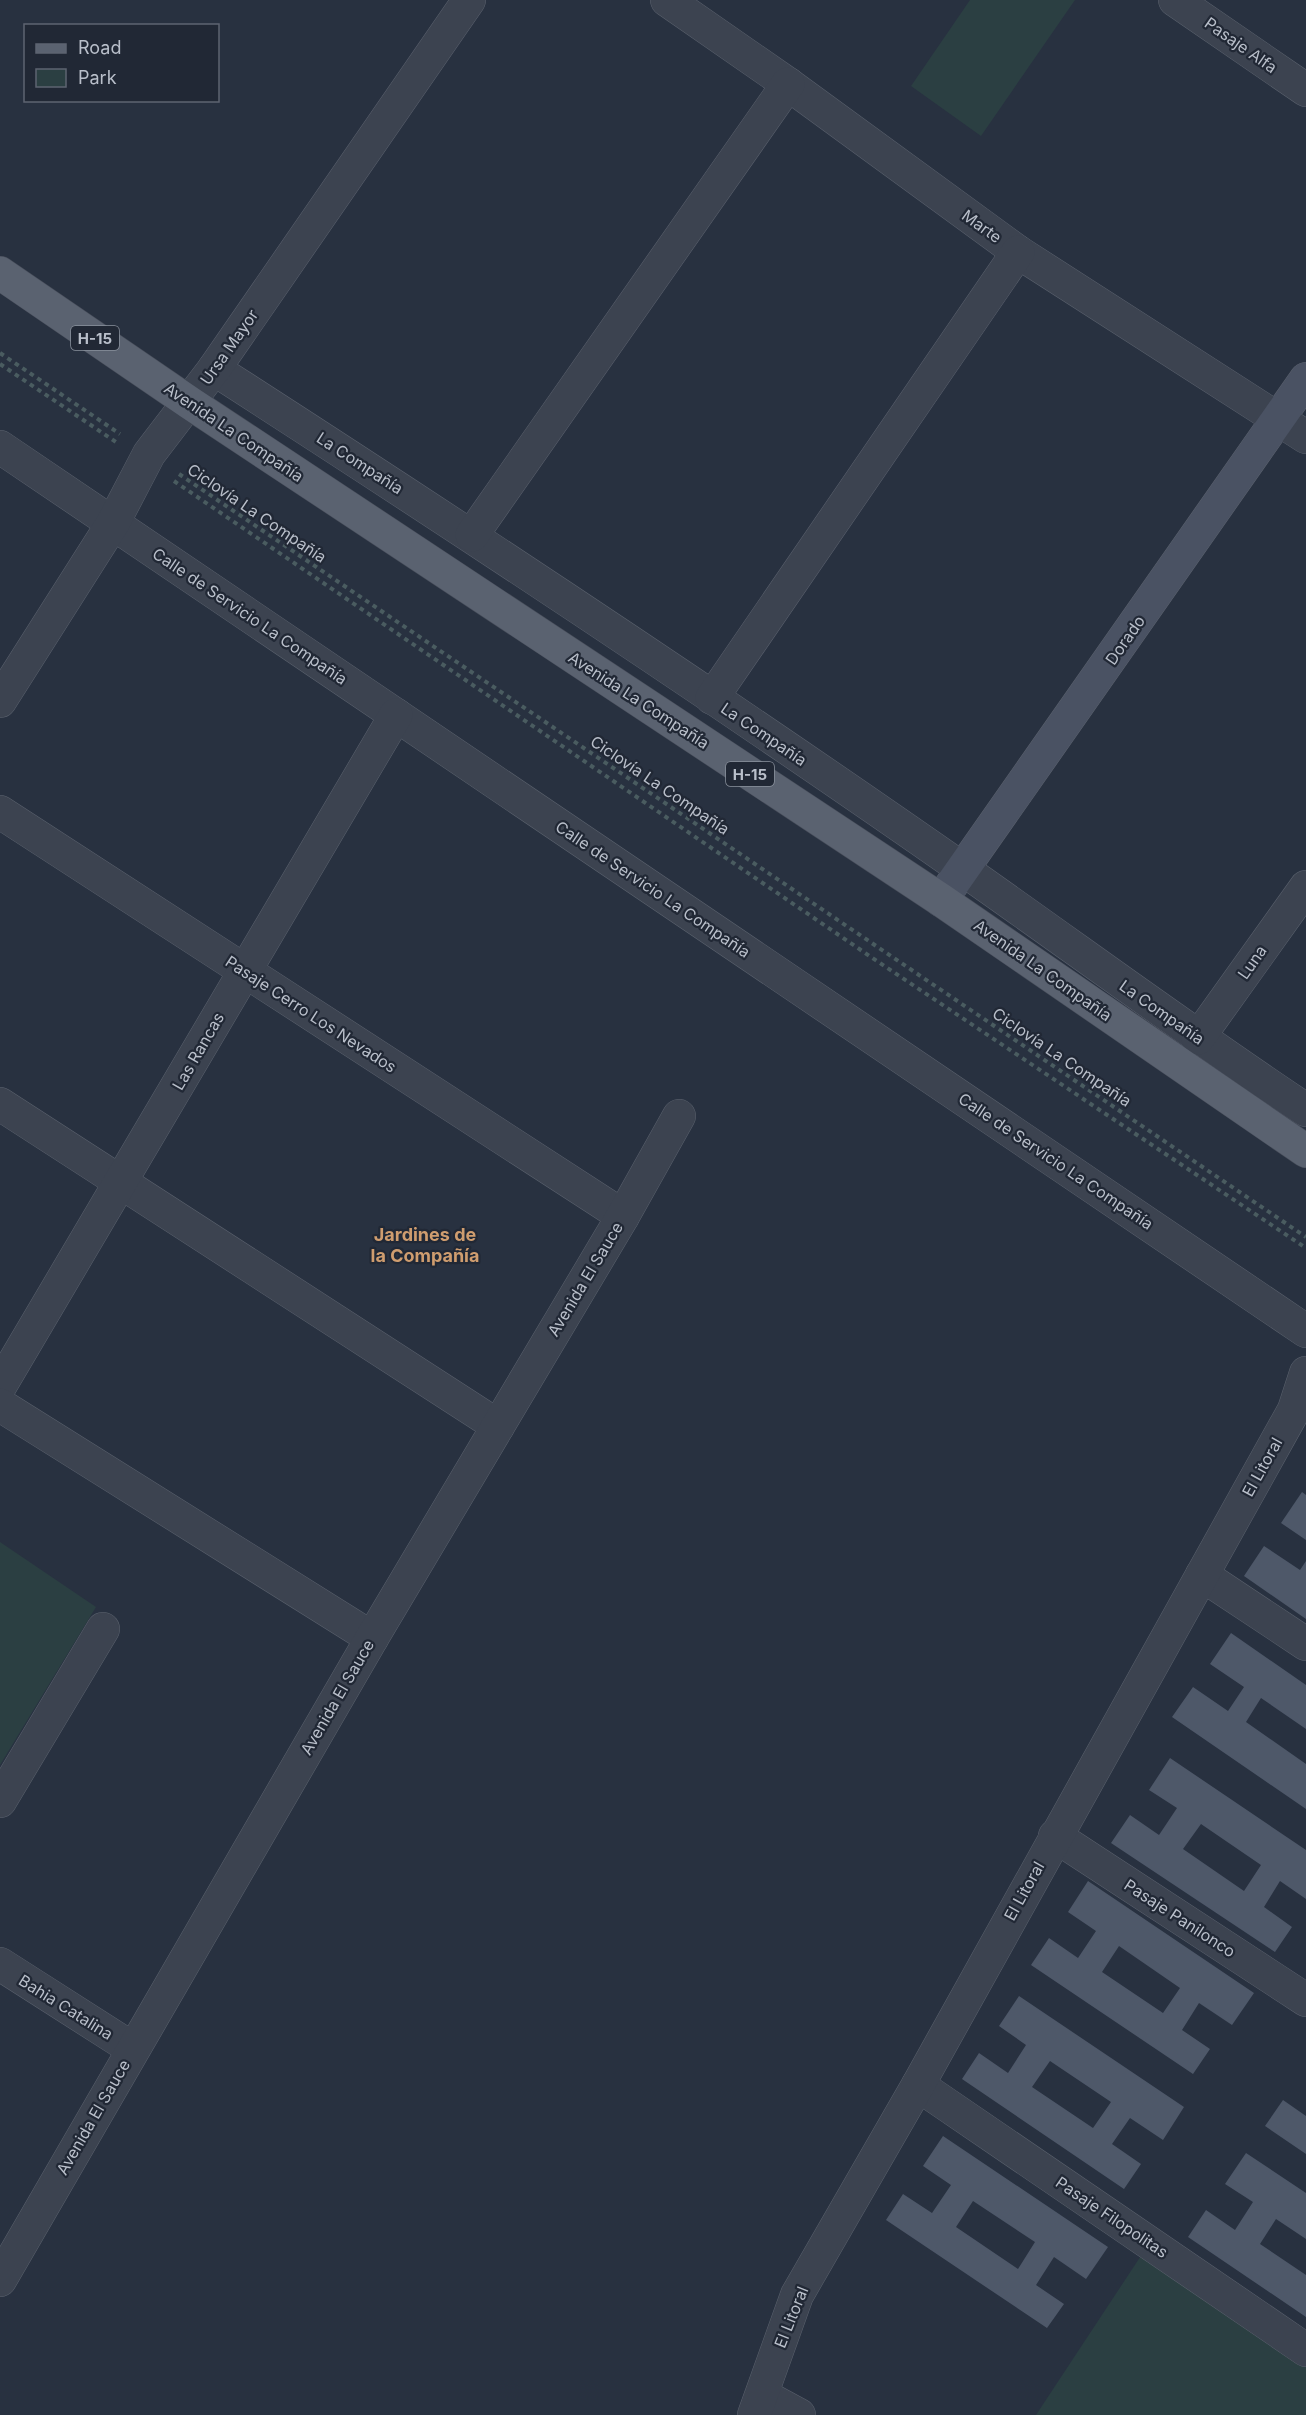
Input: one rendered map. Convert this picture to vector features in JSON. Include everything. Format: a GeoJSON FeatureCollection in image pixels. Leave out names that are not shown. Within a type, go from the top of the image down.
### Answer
{"type":"FeatureCollection","features":[{"type":"Feature","properties":{"kind":"main road","name":"Avenida La Compañía"},"geometry":{"type":"LineString","coordinates":[[0,273],[189,403],[941,900],[1306,1151]]}},
{"type":"Feature","properties":{"kind":"street","name":"Ursa Mayor"},"geometry":{"type":"LineString","coordinates":[[0,701],[113,523],[148,458],[214,369],[469,0]]}},
{"type":"Feature","properties":{"kind":"street","name":"Marte"},"geometry":{"type":"LineString","coordinates":[[667,0],[788,84],[1017,252],[1293,428]]}},
{"type":"Feature","properties":{"kind":"street","name":"Pasaje Alfa"},"geometry":{"type":"LineString","coordinates":[[1175,0],[1306,90]]}},
{"type":"Feature","properties":{"kind":"street"},"geometry":{"type":"LineString","coordinates":[[472,535],[788,84]]}},
{"type":"Feature","properties":{"kind":"street"},"geometry":{"type":"LineString","coordinates":[[712,698],[1017,252]]}},
{"type":"Feature","properties":{"kind":"street","name":"La Compañía"},"geometry":{"type":"LineString","coordinates":[[214,369],[472,535],[964,870],[1198,1038],[1306,1110]]}},
{"type":"Feature","properties":{"kind":"street","name":"Dorado"},"geometry":{"type":"LineString","coordinates":[[941,900],[1293,428],[1306,379]]}},
{"type":"Feature","properties":{"kind":"street","name":"Calle de Servicio La Compañía"},"geometry":{"type":"LineString","coordinates":[[0,447],[1306,1331]]}},
{"type":"Feature","properties":{"kind":"street","name":"Las Rancas"},"geometry":{"type":"LineString","coordinates":[[0,1386],[396,715]]}},
{"type":"Feature","properties":{"kind":"street","name":"Pasaje Cerro Los Nevados"},"geometry":{"type":"LineString","coordinates":[[0,812],[623,1216]]}},
{"type":"Feature","properties":{"kind":"street","name":"Luna"},"geometry":{"type":"LineString","coordinates":[[1198,1038],[1306,887]]}},
{"type":"Feature","properties":{"kind":"street"},"geometry":{"type":"LineString","coordinates":[[0,1104],[498,1426]]}},
{"type":"Feature","properties":{"kind":"street","name":"Avenida El Sauce"},"geometry":{"type":"LineString","coordinates":[[0,2280],[9,2246],[133,2049],[372,1638],[623,1216],[679,1116]]}},
{"type":"Feature","properties":{"kind":"street","name":"El Litoral"},"geometry":{"type":"LineString","coordinates":[[758,2405],[797,2295],[918,2085],[1294,1410],[1306,1373]]}},
{"type":"Feature","properties":{"kind":"street"},"geometry":{"type":"LineString","coordinates":[[0,1405],[372,1638]]}},
{"type":"Feature","properties":{"kind":"street"},"geometry":{"type":"LineString","coordinates":[[1202,1575],[1306,1644]]}},
{"type":"Feature","properties":{"kind":"street"},"geometry":{"type":"LineString","coordinates":[[0,1801],[103,1629]]}},
{"type":"Feature","properties":{"kind":"street","name":"Pasaje Panilonco"},"geometry":{"type":"LineString","coordinates":[[1055,1836],[1306,2000]]}},
{"type":"Feature","properties":{"kind":"street","name":"Bahia Catalina"},"geometry":{"type":"LineString","coordinates":[[0,1964],[133,2049]]}},
{"type":"Feature","properties":{"kind":"street","name":"Pasaje Filopolitas"},"geometry":{"type":"LineString","coordinates":[[918,2085],[1306,2350]]}},
{"type":"Feature","properties":{"kind":"street"},"geometry":{"type":"LineString","coordinates":[[758,2405],[799,2415]]}},
{"type":"Feature","properties":{"kind":"path","name":"Ciclovía La Compañía"},"geometry":{"type":"LineString","coordinates":[[0,353],[148,458],[1306,1237]]}},
{"type":"Feature","properties":{"kind":"path"},"geometry":{"type":"LineString","coordinates":[[0,364],[148,458],[871,957],[1306,1248]]}},
{"type":"Feature","properties":{"kind":"green space"},"geometry":{"type":"Polygon","coordinates":[[[970,0],[1075,0],[981,136],[911,86],[970,0]]]}},
{"type":"Feature","properties":{"kind":"green space"},"geometry":{"type":"Polygon","coordinates":[[[0,1542],[96,1607],[0,1765],[0,1542]]]}},
{"type":"Feature","properties":{"kind":"green space"},"geometry":{"type":"Polygon","coordinates":[[[1154,2236],[1306,2337],[1306,2415],[1036,2415],[1154,2236]]]}},
{"type":"Feature","properties":{"kind":"building"},"geometry":{"type":"Polygon","coordinates":[[[1302,1492],[1306,1495],[1306,1540],[1281,1523],[1302,1492]]]}},
{"type":"Feature","properties":{"kind":"building"},"geometry":{"type":"Polygon","coordinates":[[[1264,1546],[1300,1570],[1306,1561],[1306,1619],[1244,1576],[1264,1546]]]}},
{"type":"Feature","properties":{"kind":"building"},"geometry":{"type":"Polygon","coordinates":[[[1231,1633],[1306,1685],[1306,1729],[1261,1698],[1246,1722],[1306,1764],[1306,1809],[1172,1717],[1193,1687],[1228,1711],[1244,1687],[1210,1664],[1231,1633]]]}},
{"type":"Feature","properties":{"kind":"building"},"geometry":{"type":"Polygon","coordinates":[[[1170,1758],[1306,1850],[1306,1899],[1280,1881],[1264,1907],[1292,1927],[1275,1952],[1111,1843],[1130,1815],[1159,1835],[1177,1808],[1149,1790],[1170,1758]],[[1201,1824],[1183,1849],[1244,1891],[1261,1865],[1201,1824]]]}},
{"type":"Feature","properties":{"kind":"building"},"geometry":{"type":"Polygon","coordinates":[[[1088,1881],[1254,1993],[1232,2025],[1199,2003],[1182,2030],[1210,2049],[1193,2074],[1031,1965],[1049,1938],[1078,1958],[1096,1931],[1068,1912],[1088,1881]],[[1119,1946],[1102,1972],[1163,2013],[1180,1988],[1119,1946]]]}},
{"type":"Feature","properties":{"kind":"building"},"geometry":{"type":"Polygon","coordinates":[[[1019,1996],[1184,2107],[1163,2140],[1130,2118],[1112,2144],[1141,2164],[1124,2189],[962,2079],[979,2053],[1008,2073],[1026,2045],[999,2026],[1019,1996]],[[1050,2061],[1032,2087],[1093,2128],[1111,2102],[1050,2061]]]}},
{"type":"Feature","properties":{"kind":"building"},"geometry":{"type":"Polygon","coordinates":[[[1283,2100],[1306,2116],[1306,2154],[1265,2126],[1283,2100]]]}},
{"type":"Feature","properties":{"kind":"building"},"geometry":{"type":"Polygon","coordinates":[[[943,2136],[1108,2247],[1086,2279],[1054,2257],[1036,2285],[1064,2304],[1047,2328],[886,2220],[903,2194],[932,2213],[951,2185],[923,2166],[943,2136]],[[973,2201],[956,2227],[1018,2269],[1035,2242],[973,2201]]]}},
{"type":"Feature","properties":{"kind":"building"},"geometry":{"type":"Polygon","coordinates":[[[1246,2153],[1306,2193],[1306,2239],[1276,2219],[1260,2244],[1306,2275],[1306,2317],[1188,2237],[1206,2210],[1235,2230],[1253,2202],[1225,2184],[1246,2153]]]}},
{"type":"Feature","properties":{"kind":"district","name":"Jardines de la Compañía"},"geometry":{"type":"Point","coordinates":[425,1244]}}]}
